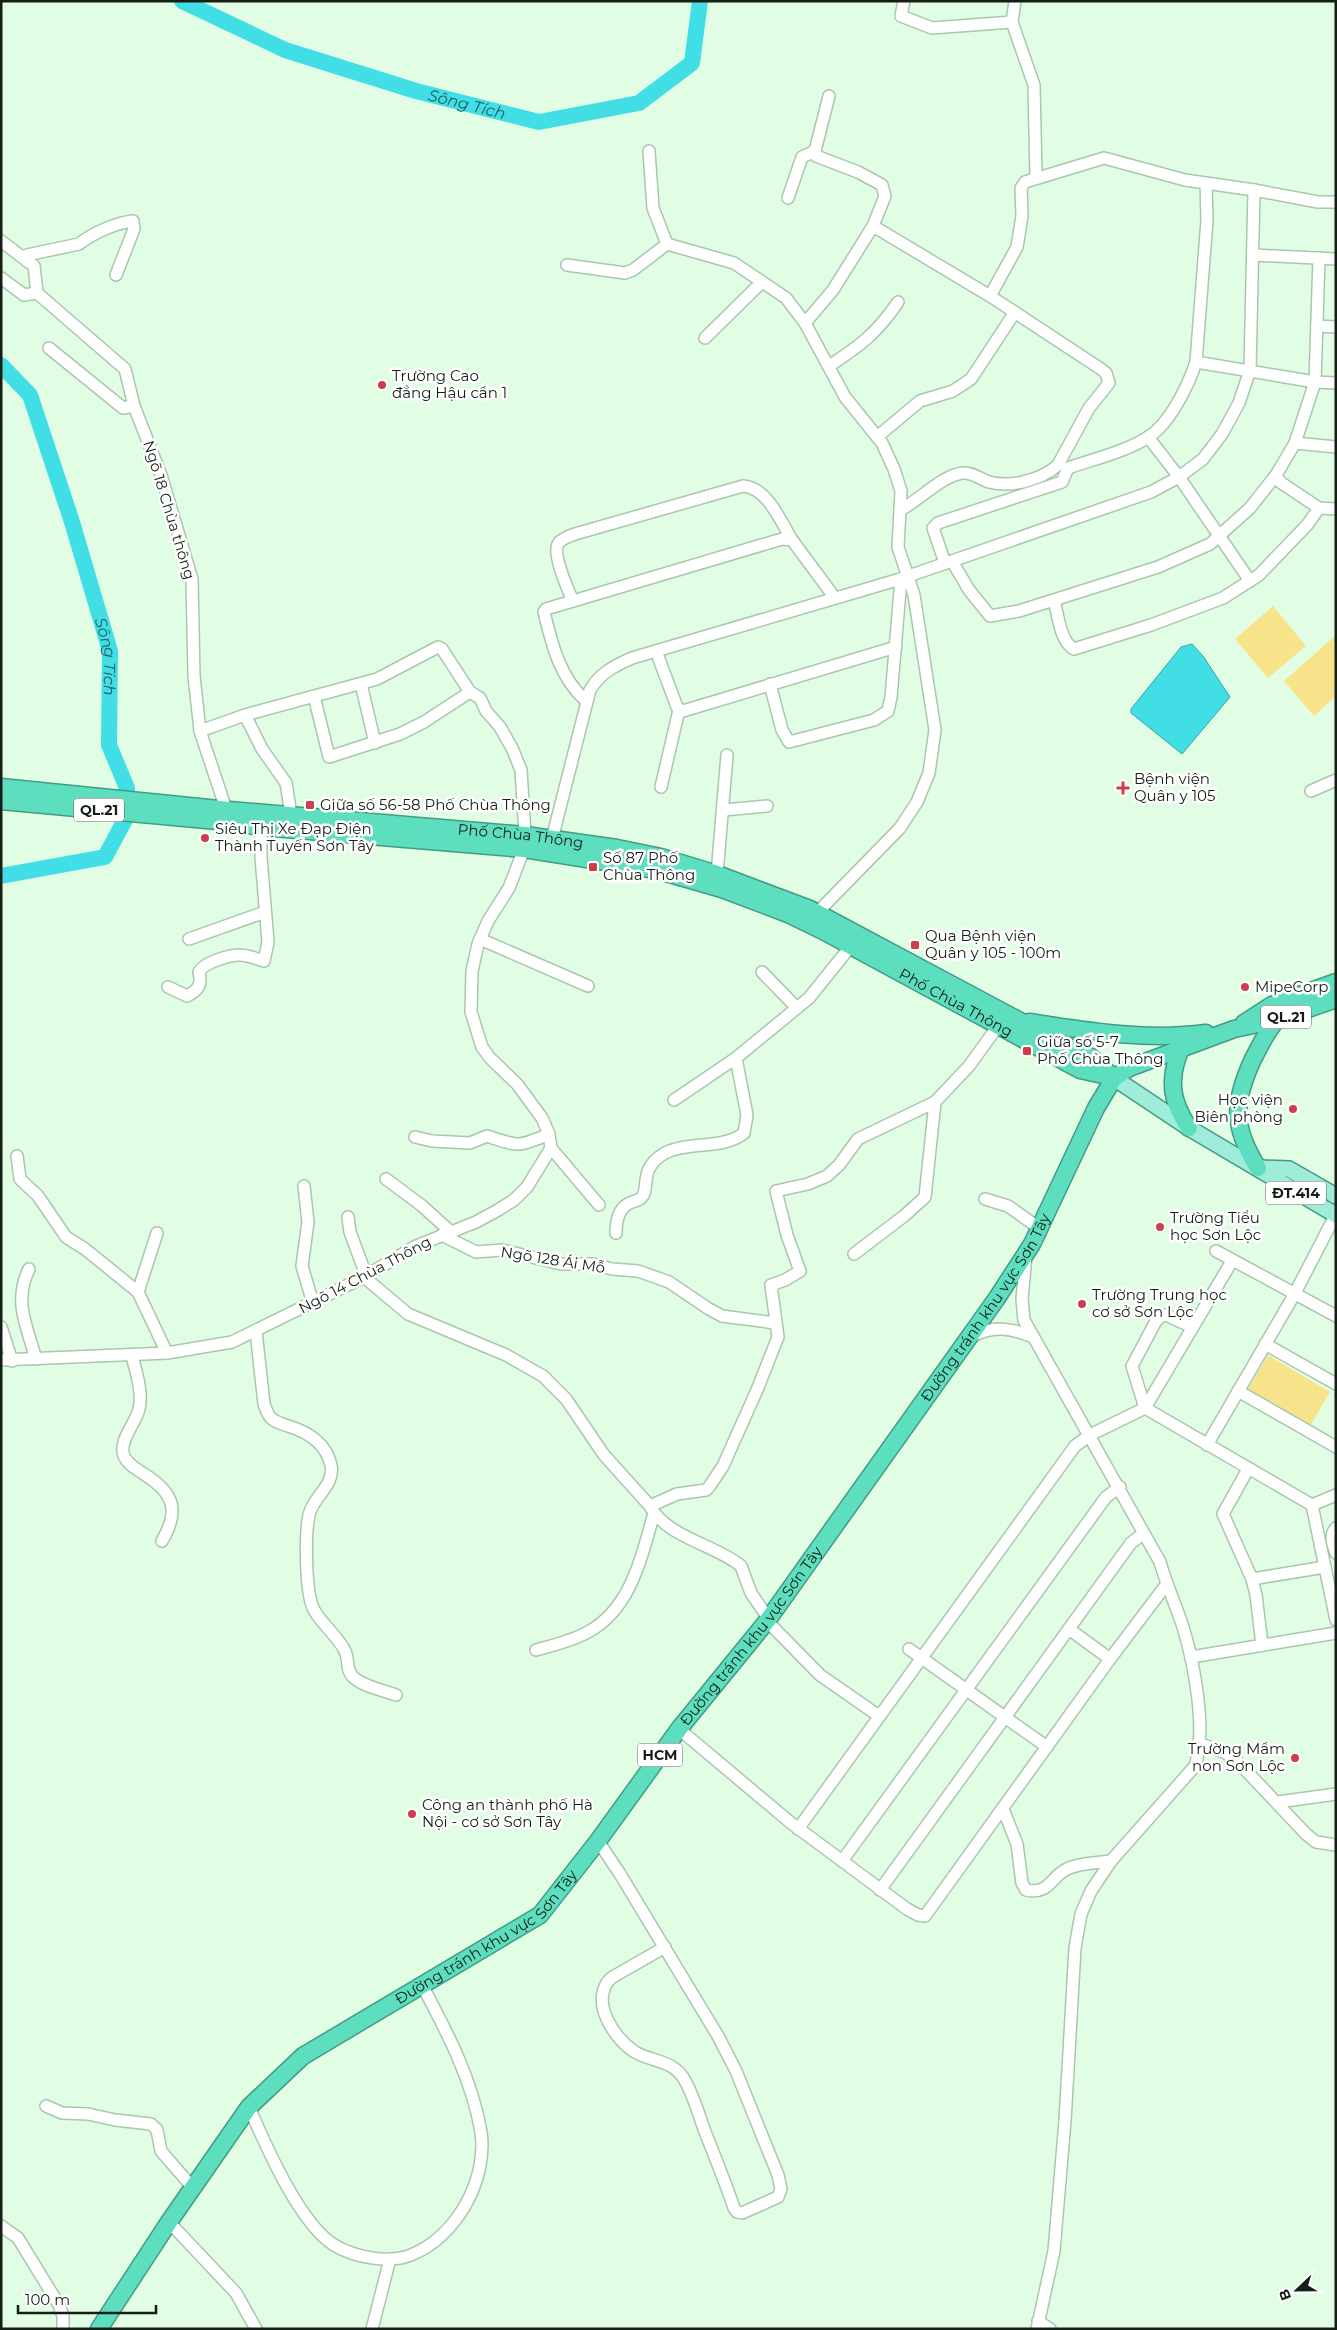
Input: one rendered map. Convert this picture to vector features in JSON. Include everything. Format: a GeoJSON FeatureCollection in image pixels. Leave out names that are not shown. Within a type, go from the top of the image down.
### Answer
{"type":"FeatureCollection","features":[{"type":"Feature","properties":{"kind":"highway","name":"Phố Chùa Thông"},"geometry":{"type":"LineString","coordinates":[[1,787],[21,796],[228,816],[291,816],[525,842],[717,874],[812,918],[993,1018],[1080,1070],[1114,1078]]}},
{"type":"Feature","properties":{"kind":"highway","name":"Phố Chùa Thông"},"geometry":{"type":"LineString","coordinates":[[1,801],[21,796]]}},
{"type":"Feature","properties":{"kind":"highway","name":"Phố Chùa Thông"},"geometry":{"type":"LineString","coordinates":[[228,816],[262,827],[525,842],[552,838],[617,848],[722,889],[812,918],[850,947],[993,1018],[1017,1020],[1091,1057],[1114,1078]]}},
{"type":"Feature","properties":{"kind":"highway","name":"QL.21"},"geometry":{"type":"LineString","coordinates":[[1114,1078],[1129,1068],[1275,1012],[1336,982]]}},
{"type":"Feature","properties":{"kind":"highway","name":"QL.21"},"geometry":{"type":"LineString","coordinates":[[1275,1012],[1336,999]]}},
{"type":"Feature","properties":{"kind":"highway"},"geometry":{"type":"LineString","coordinates":[[1258,1168],[1247,1150],[1236,1111],[1238,1097],[1244,1080],[1275,1012]]}},
{"type":"Feature","properties":{"kind":"highway"},"geometry":{"type":"LineString","coordinates":[[1017,1020],[1145,1036],[1176,1037],[1234,1029]]}},
{"type":"Feature","properties":{"kind":"highway"},"geometry":{"type":"LineString","coordinates":[[1180,1050],[1174,1063],[1172,1082],[1174,1100],[1179,1113],[1189,1128]]}},
{"type":"Feature","properties":{"kind":"highway","name":"Đường tránh khu vực Sơn Tây"},"geometry":{"type":"LineString","coordinates":[[99,2329],[169,2222],[250,2107],[303,2056],[540,1915],[598,1841],[679,1729],[767,1621],[969,1338],[1027,1252],[1096,1108],[1114,1078]]}},
{"type":"Feature","properties":{"kind":"main road","name":"ĐT.414"},"geometry":{"type":"LineString","coordinates":[[1114,1078],[1189,1128],[1335,1215]]}},
{"type":"Feature","properties":{"kind":"main road"},"geometry":{"type":"LineString","coordinates":[[1258,1168],[1289,1169],[1336,1196]]}},
{"type":"Feature","properties":{"kind":"street"},"geometry":{"type":"LineString","coordinates":[[904,1],[901,16],[932,28],[1012,22]]}},
{"type":"Feature","properties":{"kind":"street"},"geometry":{"type":"LineString","coordinates":[[1015,1],[1012,22],[1034,84],[1036,178]]}},
{"type":"Feature","properties":{"kind":"street"},"geometry":{"type":"LineString","coordinates":[[805,322],[833,290],[873,226],[885,196],[882,185],[858,172],[816,156],[815,151],[829,96]]}},
{"type":"Feature","properties":{"kind":"street"},"geometry":{"type":"LineString","coordinates":[[649,151],[653,208],[667,244]]}},
{"type":"Feature","properties":{"kind":"street"},"geometry":{"type":"LineString","coordinates":[[788,198],[802,157],[815,151]]}},
{"type":"Feature","properties":{"kind":"street"},"geometry":{"type":"LineString","coordinates":[[990,296],[1017,246],[1022,216],[1021,188],[1025,182],[1104,158],[1185,180],[1318,202],[1336,202]]}},
{"type":"Feature","properties":{"kind":"street"},"geometry":{"type":"LineString","coordinates":[[1206,183],[1206,220],[1196,362],[1192,375],[1170,416],[1148,437],[1068,468],[1062,482],[938,523],[933,528],[949,562],[990,616],[1018,611],[1158,567],[1210,544],[1250,508],[1276,475],[1295,443],[1315,382],[1319,258]]}},
{"type":"Feature","properties":{"kind":"street"},"geometry":{"type":"LineString","coordinates":[[552,838],[586,701],[596,680],[613,666],[656,651],[904,578],[1151,492],[1179,477],[1202,458],[1222,434],[1239,403],[1250,370],[1254,190]]}},
{"type":"Feature","properties":{"kind":"street"},"geometry":{"type":"LineString","coordinates":[[27,261],[27,256],[79,244],[86,238],[124,222],[133,221],[134,229],[116,275]]}},
{"type":"Feature","properties":{"kind":"street"},"geometry":{"type":"LineString","coordinates":[[873,226],[990,296],[1101,369],[1106,373],[1109,383],[1089,408],[1058,465],[1052,470],[1036,478],[1013,484],[993,483],[964,473],[941,483],[900,510]]}},
{"type":"Feature","properties":{"kind":"street"},"geometry":{"type":"LineString","coordinates":[[1,241],[34,266],[37,293]]}},
{"type":"Feature","properties":{"kind":"street"},"geometry":{"type":"LineString","coordinates":[[567,265],[625,273],[633,270],[667,244]]}},
{"type":"Feature","properties":{"kind":"street"},"geometry":{"type":"LineString","coordinates":[[667,244],[734,263],[786,298],[805,322],[845,397],[877,437],[894,469],[901,491],[898,547],[904,578],[891,704],[888,711],[874,720],[789,742],[782,730],[770,684]]}},
{"type":"Feature","properties":{"kind":"street"},"geometry":{"type":"LineString","coordinates":[[1253,255],[1336,259]]}},
{"type":"Feature","properties":{"kind":"street","name":"Ngõ 18 Chùa thông"},"geometry":{"type":"LineString","coordinates":[[1,278],[24,295],[37,293],[125,369],[134,406],[160,475],[192,579],[194,676],[200,731],[228,816]]}},
{"type":"Feature","properties":{"kind":"street"},"geometry":{"type":"LineString","coordinates":[[705,338],[762,282]]}},
{"type":"Feature","properties":{"kind":"street"},"geometry":{"type":"LineString","coordinates":[[829,366],[866,341],[885,321],[898,302]]}},
{"type":"Feature","properties":{"kind":"street"},"geometry":{"type":"LineString","coordinates":[[877,437],[920,400],[954,390],[970,379],[1015,312]]}},
{"type":"Feature","properties":{"kind":"street"},"geometry":{"type":"LineString","coordinates":[[1317,326],[1336,327]]}},
{"type":"Feature","properties":{"kind":"street"},"geometry":{"type":"LineString","coordinates":[[49,348],[123,408],[134,406]]}},
{"type":"Feature","properties":{"kind":"street"},"geometry":{"type":"LineString","coordinates":[[1196,362],[1315,382],[1336,383]]}},
{"type":"Feature","properties":{"kind":"street"},"geometry":{"type":"LineString","coordinates":[[1148,437],[1179,477],[1250,581]]}},
{"type":"Feature","properties":{"kind":"street"},"geometry":{"type":"LineString","coordinates":[[1295,443],[1336,447]]}},
{"type":"Feature","properties":{"kind":"street"},"geometry":{"type":"LineString","coordinates":[[1276,475],[1280,482],[1319,508],[1336,509]]}},
{"type":"Feature","properties":{"kind":"street"},"geometry":{"type":"LineString","coordinates":[[572,601],[557,555],[558,545],[561,541],[591,529],[743,486],[757,490],[764,496],[792,540],[835,598]]}},
{"type":"Feature","properties":{"kind":"street"},"geometry":{"type":"LineString","coordinates":[[1054,600],[1065,640],[1074,649],[1151,625],[1223,598],[1260,576],[1319,508]]}},
{"type":"Feature","properties":{"kind":"street"},"geometry":{"type":"LineString","coordinates":[[586,701],[567,682],[550,640],[544,612],[546,609],[782,539],[792,540]]}},
{"type":"Feature","properties":{"kind":"street"},"geometry":{"type":"LineString","coordinates":[[812,918],[900,828],[918,802],[928,773],[935,730],[914,595],[904,578]]}},
{"type":"Feature","properties":{"kind":"street"},"geometry":{"type":"LineString","coordinates":[[678,710],[689,710],[896,647]]}},
{"type":"Feature","properties":{"kind":"street"},"geometry":{"type":"LineString","coordinates":[[200,731],[245,715],[361,684],[395,671],[438,648],[442,649],[470,692],[480,698],[486,711],[500,728],[512,748],[521,770],[525,842],[509,888],[488,921],[480,939],[472,971],[470,994],[475,1030],[490,1058],[517,1084],[533,1104],[549,1134],[551,1148],[599,1205]]}},
{"type":"Feature","properties":{"kind":"street"},"geometry":{"type":"LineString","coordinates":[[656,651],[678,710],[661,787]]}},
{"type":"Feature","properties":{"kind":"street"},"geometry":{"type":"LineString","coordinates":[[361,684],[376,743]]}},
{"type":"Feature","properties":{"kind":"street"},"geometry":{"type":"LineString","coordinates":[[314,696],[329,756],[376,743],[424,722],[470,692]]}},
{"type":"Feature","properties":{"kind":"street"},"geometry":{"type":"LineString","coordinates":[[245,715],[262,749],[286,783],[291,816]]}},
{"type":"Feature","properties":{"kind":"street"},"geometry":{"type":"LineString","coordinates":[[717,874],[724,810],[727,755]]}},
{"type":"Feature","properties":{"kind":"street"},"geometry":{"type":"LineString","coordinates":[[1310,791],[1336,780]]}},
{"type":"Feature","properties":{"kind":"street"},"geometry":{"type":"LineString","coordinates":[[724,810],[767,806]]}},
{"type":"Feature","properties":{"kind":"street"},"geometry":{"type":"LineString","coordinates":[[168,987],[187,996],[197,991],[201,981],[199,972],[208,965],[233,956],[242,955],[264,961],[268,942],[261,857],[262,827]]}},
{"type":"Feature","properties":{"kind":"street"},"geometry":{"type":"LineString","coordinates":[[189,940],[265,912]]}},
{"type":"Feature","properties":{"kind":"street"},"geometry":{"type":"LineString","coordinates":[[480,939],[588,986]]}},
{"type":"Feature","properties":{"kind":"street"},"geometry":{"type":"LineString","coordinates":[[674,1100],[736,1058],[809,998],[850,947]]}},
{"type":"Feature","properties":{"kind":"street"},"geometry":{"type":"LineString","coordinates":[[762,972],[797,1008]]}},
{"type":"Feature","properties":{"kind":"street"},"geometry":{"type":"LineString","coordinates":[[536,1650],[587,1632],[618,1606],[634,1574],[652,1510],[677,1494],[706,1490],[718,1473],[757,1390],[778,1337],[771,1285],[796,1275],[800,1271],[787,1235],[776,1191],[808,1184],[827,1176],[839,1165],[858,1139],[935,1102],[970,1066],[993,1018]]}},
{"type":"Feature","properties":{"kind":"street"},"geometry":{"type":"LineString","coordinates":[[616,1232],[617,1218],[626,1205],[640,1200],[643,1195],[648,1168],[654,1162],[667,1152],[733,1139],[744,1133],[747,1115],[736,1058]]}},
{"type":"Feature","properties":{"kind":"street"},"geometry":{"type":"LineString","coordinates":[[854,1254],[904,1216],[925,1196],[935,1102]]}},
{"type":"Feature","properties":{"kind":"street"},"geometry":{"type":"LineString","coordinates":[[415,1137],[432,1141],[470,1143],[487,1136],[512,1145],[520,1145],[549,1134]]}},
{"type":"Feature","properties":{"kind":"street","name":"Ngõ 14 Chùa Thông"},"geometry":{"type":"LineString","coordinates":[[7,1361],[132,1356],[224,1345],[313,1303],[365,1276],[409,1249],[484,1218],[514,1200],[527,1187],[551,1148]]}},
{"type":"Feature","properties":{"kind":"street"},"geometry":{"type":"LineString","coordinates":[[17,1156],[20,1179],[38,1196],[66,1237],[85,1249],[138,1292],[167,1353]]}},
{"type":"Feature","properties":{"kind":"street","name":"Ngõ 128 Ái Mỗ"},"geometry":{"type":"LineString","coordinates":[[386,1179],[421,1205],[447,1234],[476,1252],[502,1250],[561,1264],[593,1264],[612,1269],[638,1271],[669,1282],[722,1316],[733,1319],[775,1322]]}},
{"type":"Feature","properties":{"kind":"street"},"geometry":{"type":"LineString","coordinates":[[304,1186],[308,1222],[302,1266],[313,1303]]}},
{"type":"Feature","properties":{"kind":"street"},"geometry":{"type":"LineString","coordinates":[[985,1199],[1008,1206],[1039,1228]]}},
{"type":"Feature","properties":{"kind":"street"},"geometry":{"type":"LineString","coordinates":[[1207,1445],[1294,1294],[1335,1215]]}},
{"type":"Feature","properties":{"kind":"street"},"geometry":{"type":"LineString","coordinates":[[348,1217],[350,1232],[365,1276],[408,1314],[506,1355],[543,1376],[566,1399],[604,1455],[652,1510],[686,1536],[741,1566],[751,1592],[766,1614],[767,1621],[820,1675],[879,1716]]}},
{"type":"Feature","properties":{"kind":"street"},"geometry":{"type":"LineString","coordinates":[[138,1292],[157,1233]]}},
{"type":"Feature","properties":{"kind":"street"},"geometry":{"type":"LineString","coordinates":[[1216,1251],[1336,1316]]}},
{"type":"Feature","properties":{"kind":"street"},"geometry":{"type":"LineString","coordinates":[[1027,1252],[1022,1310],[1028,1329],[1090,1434],[1160,1562],[1191,1657],[1200,1744],[1195,1766],[1111,1861],[1091,1891],[1081,1914],[1075,1948],[1065,2121],[1054,2251],[1038,2325],[1050,2329]]}},
{"type":"Feature","properties":{"kind":"street"},"geometry":{"type":"LineString","coordinates":[[798,1829],[1075,1446],[1090,1434],[1145,1408],[1232,1261]]}},
{"type":"Feature","properties":{"kind":"street"},"geometry":{"type":"LineString","coordinates":[[29,1268],[21,1285],[22,1313],[36,1359]]}},
{"type":"Feature","properties":{"kind":"street"},"geometry":{"type":"LineString","coordinates":[[1192,1327],[1166,1315],[1161,1316],[1156,1321],[1132,1366],[1145,1408],[1312,1505],[1336,1620]]}},
{"type":"Feature","properties":{"kind":"street"},"geometry":{"type":"LineString","coordinates":[[1,1327],[7,1361],[1,1372]]}},
{"type":"Feature","properties":{"kind":"street"},"geometry":{"type":"LineString","coordinates":[[969,1338],[985,1330],[1000,1328],[1033,1337]]}},
{"type":"Feature","properties":{"kind":"street"},"geometry":{"type":"LineString","coordinates":[[256,1331],[262,1391],[267,1412],[274,1421],[296,1428],[318,1441],[323,1447],[330,1464],[330,1479],[309,1515],[307,1561],[311,1603],[344,1650],[347,1668],[353,1677],[363,1683],[396,1695]]}},
{"type":"Feature","properties":{"kind":"street"},"geometry":{"type":"LineString","coordinates":[[1266,1344],[1336,1384]]}},
{"type":"Feature","properties":{"kind":"street"},"geometry":{"type":"LineString","coordinates":[[132,1356],[140,1401],[139,1409],[124,1443],[123,1452],[129,1464],[158,1484],[171,1501],[173,1519],[162,1541]]}},
{"type":"Feature","properties":{"kind":"street"},"geometry":{"type":"LineString","coordinates":[[1238,1391],[1336,1447]]}},
{"type":"Feature","properties":{"kind":"street"},"geometry":{"type":"LineString","coordinates":[[1248,1469],[1223,1514],[1252,1579],[1256,1594],[1262,1645]]}},
{"type":"Feature","properties":{"kind":"street"},"geometry":{"type":"LineString","coordinates":[[842,1861],[1106,1496],[1120,1487]]}},
{"type":"Feature","properties":{"kind":"street"},"geometry":{"type":"LineString","coordinates":[[1312,1505],[1336,1495]]}},
{"type":"Feature","properties":{"kind":"street"},"geometry":{"type":"LineString","coordinates":[[1336,1528],[1333,1531],[1332,1541],[1336,1553]]}},
{"type":"Feature","properties":{"kind":"street"},"geometry":{"type":"LineString","coordinates":[[880,1890],[1131,1543],[1143,1534]]}},
{"type":"Feature","properties":{"kind":"street"},"geometry":{"type":"LineString","coordinates":[[1252,1579],[1325,1567]]}},
{"type":"Feature","properties":{"kind":"street"},"geometry":{"type":"LineString","coordinates":[[679,1729],[736,1779],[798,1829],[907,1909],[918,1915],[925,1916],[1110,1659],[1166,1585]]}},
{"type":"Feature","properties":{"kind":"street"},"geometry":{"type":"LineString","coordinates":[[1068,1629],[1110,1659]]}},
{"type":"Feature","properties":{"kind":"street"},"geometry":{"type":"LineString","coordinates":[[1191,1657],[1336,1633]]}},
{"type":"Feature","properties":{"kind":"street"},"geometry":{"type":"LineString","coordinates":[[909,1649],[1047,1748]]}},
{"type":"Feature","properties":{"kind":"street"},"geometry":{"type":"LineString","coordinates":[[1200,1744],[1226,1753],[1237,1761],[1278,1802],[1306,1834],[1316,1842],[1336,1845]]}},
{"type":"Feature","properties":{"kind":"street"},"geometry":{"type":"LineString","coordinates":[[1278,1802],[1336,1794]]}},
{"type":"Feature","properties":{"kind":"street"},"geometry":{"type":"LineString","coordinates":[[1002,1809],[1017,1844],[1022,1883],[1026,1890],[1035,1891],[1047,1888],[1069,1868],[1111,1861]]}},
{"type":"Feature","properties":{"kind":"street"},"geometry":{"type":"LineString","coordinates":[[598,1841],[665,1947],[705,2013],[736,2071],[778,2175],[781,2189],[778,2197],[742,2212],[737,2212],[734,2208],[692,2094],[679,2071],[629,2047],[615,2032],[604,2012],[602,1994],[604,1985],[611,1978],[665,1947]]}},
{"type":"Feature","properties":{"kind":"street"},"geometry":{"type":"LineString","coordinates":[[250,2107],[264,2143],[292,2195],[319,2231],[333,2244],[352,2253],[390,2259],[410,2256],[428,2246],[447,2230],[463,2208],[481,2168],[481,2133],[462,2065],[422,1985]]}},
{"type":"Feature","properties":{"kind":"street"},"geometry":{"type":"LineString","coordinates":[[46,2106],[62,2113],[88,2114],[115,2120],[151,2124],[156,2130],[161,2151],[193,2188]]}},
{"type":"Feature","properties":{"kind":"street"},"geometry":{"type":"LineString","coordinates":[[169,2222],[236,2292],[256,2329]]}},
{"type":"Feature","properties":{"kind":"street"},"geometry":{"type":"LineString","coordinates":[[1,2226],[12,2232],[23,2246],[59,2305],[63,2316],[64,2329]]}},
{"type":"Feature","properties":{"kind":"street"},"geometry":{"type":"LineString","coordinates":[[372,2329],[390,2259]]}},
{"type":"Feature","properties":{"kind":"shaded area"},"geometry":{"type":"Polygon","coordinates":[[[1273,606],[1306,646],[1268,678],[1235,639],[1273,606]]]}},
{"type":"Feature","properties":{"kind":"shaded area"},"geometry":{"type":"Polygon","coordinates":[[[1336,635],[1336,696],[1314,716],[1284,681],[1336,635]]]}},
{"type":"Feature","properties":{"kind":"shaded area"},"geometry":{"type":"Polygon","coordinates":[[[1268,1355],[1330,1392],[1310,1426],[1248,1389],[1268,1355]]]}},
{"type":"Feature","properties":{"kind":"water"},"geometry":{"type":"Polygon","coordinates":[[[1192,644],[1203,656],[1230,697],[1182,754],[1131,713],[1131,709],[1181,647],[1192,644]]]}},
{"type":"Feature","properties":{"kind":"waterway","name":"Sông Tích"},"geometry":{"type":"LineString","coordinates":[[182,1],[285,50],[416,91],[539,122],[639,103],[692,63],[700,1]]}},
{"type":"Feature","properties":{"kind":"waterway","name":"Sông Tích"},"geometry":{"type":"LineString","coordinates":[[1,365],[30,395],[72,522],[110,651],[109,745],[127,788],[127,816],[105,857],[1,876]]}},
{"type":"Feature","properties":{"kind":"place","name":"Trường Cao đẳng Hậu cần 1"},"geometry":{"type":"Point","coordinates":[382,385]}},
{"type":"Feature","properties":{"kind":"place","name":"Bệnh viện Quân y 105"},"geometry":{"type":"Point","coordinates":[1123,788]}},
{"type":"Feature","properties":{"kind":"place","name":"Giữa số 56-58 Phố Chùa Thông"},"geometry":{"type":"Point","coordinates":[310,805]}},
{"type":"Feature","properties":{"kind":"place","name":"Siêu Thị Xe Đạp Điện Thành Tuyến Sơn Tây"},"geometry":{"type":"Point","coordinates":[205,838]}},
{"type":"Feature","properties":{"kind":"place","name":"Số 87 Phố Chùa Thông"},"geometry":{"type":"Point","coordinates":[593,867]}},
{"type":"Feature","properties":{"kind":"place","name":"Qua Bệnh viện Quân y 105 - 100m"},"geometry":{"type":"Point","coordinates":[915,945]}},
{"type":"Feature","properties":{"kind":"place","name":"MipeCorp"},"geometry":{"type":"Point","coordinates":[1245,987]}},
{"type":"Feature","properties":{"kind":"place","name":"Giữa số 5-7 Phố Chùa Thông"},"geometry":{"type":"Point","coordinates":[1027,1051]}},
{"type":"Feature","properties":{"kind":"place","name":"Học viện Biên phòng"},"geometry":{"type":"Point","coordinates":[1293,1109]}},
{"type":"Feature","properties":{"kind":"place","name":"Trường Tiểu học Sơn Lộc"},"geometry":{"type":"Point","coordinates":[1160,1227]}},
{"type":"Feature","properties":{"kind":"place","name":"Trường Trung học cơ sở Sơn Lộc"},"geometry":{"type":"Point","coordinates":[1082,1304]}},
{"type":"Feature","properties":{"kind":"place","name":"Trường Mầm non Sơn Lộc"},"geometry":{"type":"Point","coordinates":[1295,1758]}},
{"type":"Feature","properties":{"kind":"place","name":"Công an thành phố Hà Nội - cơ sở Sơn Tây"},"geometry":{"type":"Point","coordinates":[412,1814]}}]}
